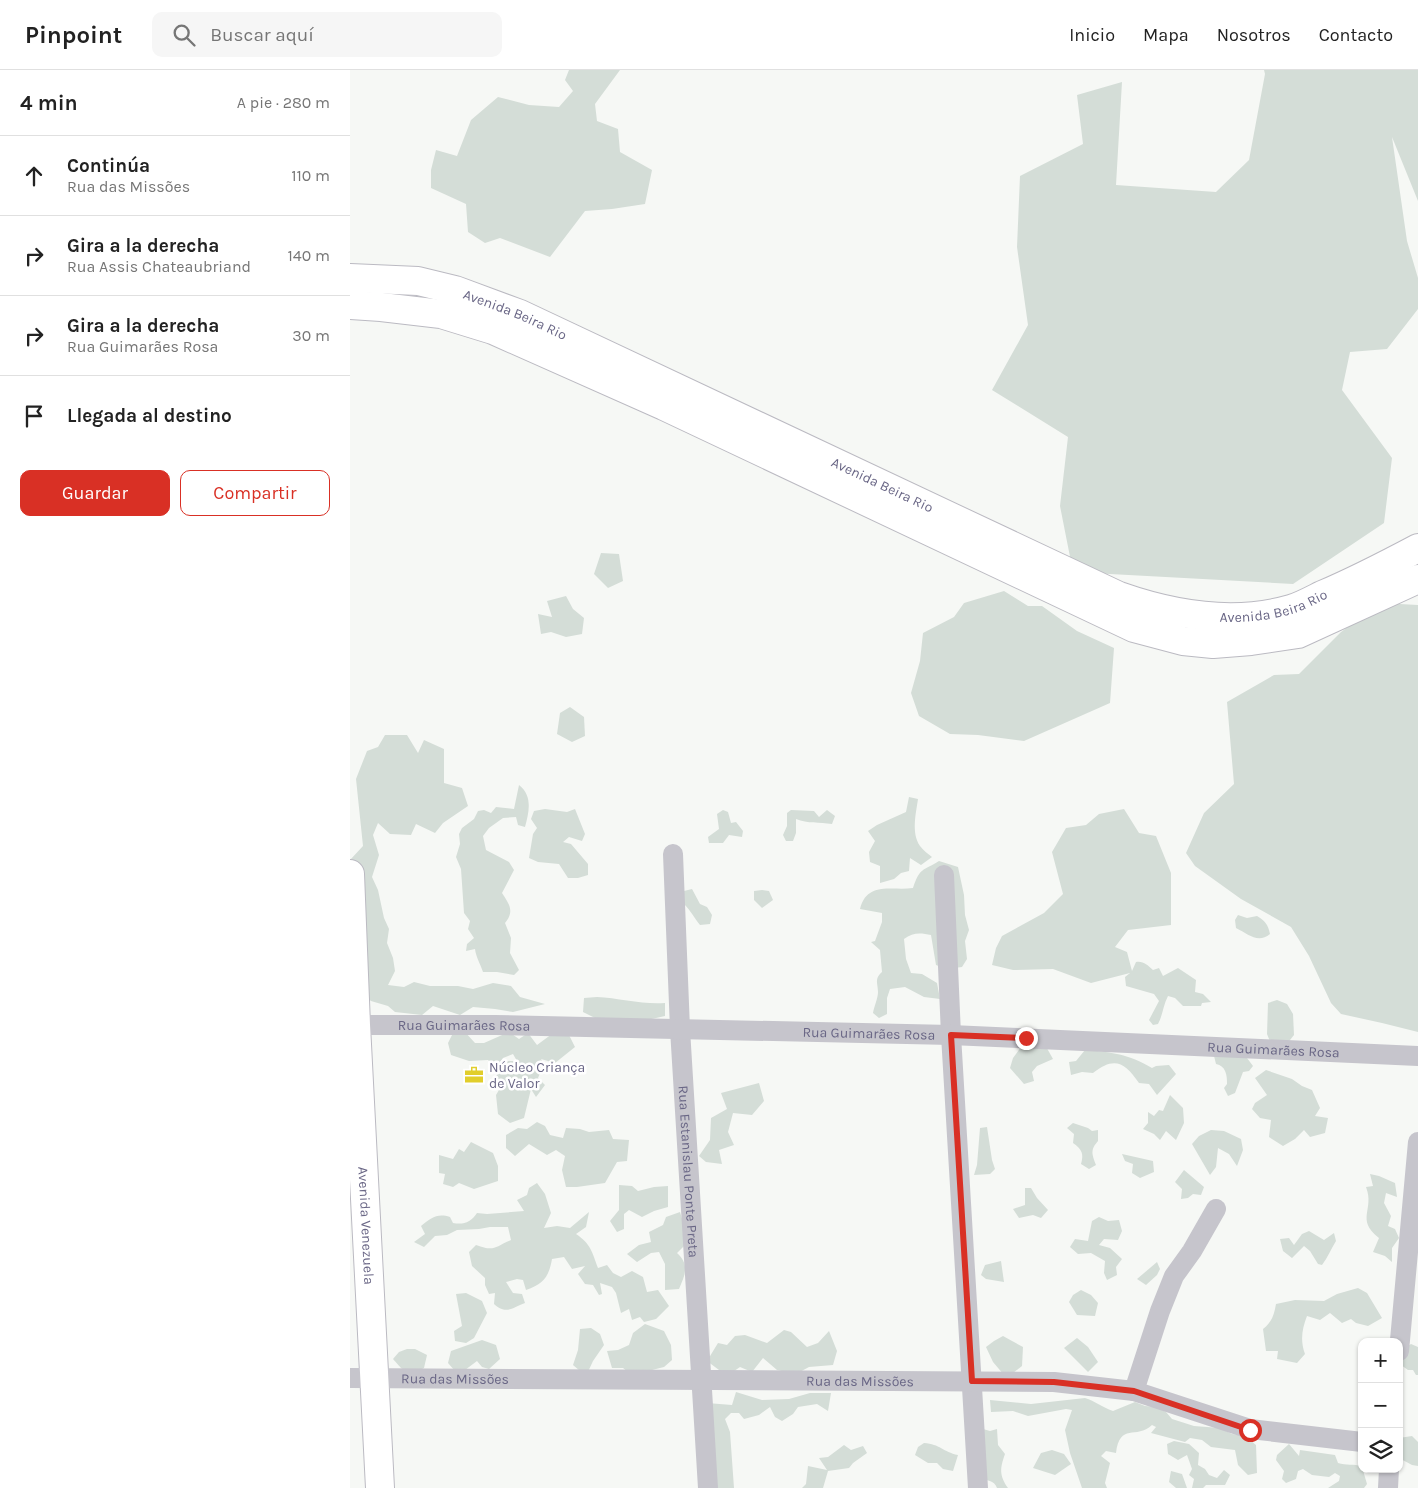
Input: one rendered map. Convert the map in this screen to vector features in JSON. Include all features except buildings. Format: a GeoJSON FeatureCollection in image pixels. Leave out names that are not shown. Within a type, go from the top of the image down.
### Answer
{"type":"FeatureCollection","features":[{"type":"Feature","properties":{"kind":"main road","name":"Avenida Beira Rio"},"geometry":{"type":"LineString","coordinates":[[350,278],[418,281],[455,290],[520,314],[1119,596],[1149,607],[1176,612],[1230,617],[1264,614],[1292,608],[1346,585],[1418,548]]}},
{"type":"Feature","properties":{"kind":"main road","name":"Avenida Beira Rio"},"geometry":{"type":"LineString","coordinates":[[350,305],[441,314],[492,330],[664,406],[1134,628],[1183,641],[1213,644],[1298,634],[1418,579]]}},
{"type":"Feature","properties":{"kind":"main road","name":"Avenida Venezuela"},"geometry":{"type":"LineString","coordinates":[[350,874],[363,1378],[380,1488]]}},
{"type":"Feature","properties":{"kind":"street","name":"Rua Estanislau Ponte Preta"},"geometry":{"type":"LineString","coordinates":[[673,854],[680,1029],[708,1488]]}},
{"type":"Feature","properties":{"kind":"street"},"geometry":{"type":"LineString","coordinates":[[944,875],[951,1035],[978,1488]]}},
{"type":"Feature","properties":{"kind":"street","name":"Rua Guimarães Rosa"},"geometry":{"type":"LineString","coordinates":[[353,1025],[495,1025],[951,1035],[1418,1056]]}},
{"type":"Feature","properties":{"kind":"street"},"geometry":{"type":"LineString","coordinates":[[1400,1338],[1418,1142]]}},
{"type":"Feature","properties":{"kind":"street"},"geometry":{"type":"LineString","coordinates":[[1134,1391],[1160,1311],[1174,1276],[1192,1251],[1216,1209]]}},
{"type":"Feature","properties":{"kind":"street","name":"Rua das Missões"},"geometry":{"type":"LineString","coordinates":[[363,1378],[1054,1382],[1134,1391],[1250,1430],[1358,1442]]}},
{"type":"Feature","properties":{"kind":"street"},"geometry":{"type":"LineString","coordinates":[[1388,1488],[1389,1473]]}},
{"type":"Feature","properties":{"kind":"shaded area"},"geometry":{"type":"Polygon","coordinates":[[[569,70],[620,70],[595,104],[597,121],[618,129],[620,152],[652,170],[645,204],[585,211],[550,257],[500,238],[485,243],[468,232],[466,204],[431,188],[431,170],[436,150],[457,156],[471,120],[498,97],[529,105],[559,107],[573,91],[565,80],[569,70]]]}},
{"type":"Feature","properties":{"kind":"shaded area"},"geometry":{"type":"Polygon","coordinates":[[[1264,70],[1418,70],[1418,201],[1392,137],[1407,241],[1418,278],[1418,309],[1387,349],[1350,352],[1342,390],[1392,458],[1384,523],[1293,584],[1073,572],[1060,506],[1068,437],[992,390],[1028,325],[1017,247],[1020,176],[1083,144],[1077,95],[1122,82],[1116,185],[1216,192],[1249,160],[1265,74],[1264,70]]]}},
{"type":"Feature","properties":{"kind":"shaded area"},"geometry":{"type":"Polygon","coordinates":[[[601,553],[619,554],[623,581],[608,588],[594,574],[601,553]]]}},
{"type":"Feature","properties":{"kind":"shaded area"},"geometry":{"type":"Polygon","coordinates":[[[1004,591],[1028,606],[1042,606],[1077,631],[1114,648],[1110,703],[1024,741],[978,735],[950,734],[919,716],[911,693],[920,661],[923,633],[954,617],[964,603],[1004,591]]]}},
{"type":"Feature","properties":{"kind":"shaded area"},"geometry":{"type":"Polygon","coordinates":[[[566,596],[573,609],[584,618],[582,634],[566,637],[551,632],[541,634],[538,614],[552,617],[547,601],[566,596]]]}},
{"type":"Feature","properties":{"kind":"shaded area"},"geometry":{"type":"Polygon","coordinates":[[[1381,603],[1418,605],[1418,1032],[1341,1014],[1331,1003],[1309,956],[1291,927],[1241,899],[1195,866],[1186,853],[1204,813],[1234,784],[1227,702],[1274,675],[1299,674],[1341,632],[1381,603]]]}},
{"type":"Feature","properties":{"kind":"shaded area"},"geometry":{"type":"Polygon","coordinates":[[[570,707],[584,717],[585,736],[572,742],[557,734],[560,713],[570,707]]]}},
{"type":"Feature","properties":{"kind":"shaded area"},"geometry":{"type":"Polygon","coordinates":[[[385,735],[407,735],[418,753],[424,740],[444,749],[444,783],[462,788],[468,806],[443,823],[435,833],[416,824],[411,835],[390,834],[378,823],[373,835],[379,855],[372,877],[378,890],[384,918],[389,929],[387,943],[393,958],[395,971],[388,985],[404,987],[414,982],[430,986],[458,986],[473,989],[493,983],[511,986],[520,997],[545,1004],[513,1012],[473,1007],[460,1015],[433,1006],[422,1015],[395,1012],[388,1006],[371,1001],[358,990],[350,860],[363,846],[356,779],[367,751],[378,747],[385,735]]]}},
{"type":"Feature","properties":{"kind":"shaded area"},"geometry":{"type":"Polygon","coordinates":[[[519,785],[526,794],[529,804],[525,827],[518,825],[516,817],[503,818],[489,828],[483,836],[486,850],[509,862],[514,870],[502,893],[510,908],[510,915],[505,923],[511,938],[510,953],[519,970],[514,975],[483,972],[475,949],[466,951],[467,944],[474,938],[468,929],[470,921],[464,913],[461,869],[456,857],[460,844],[459,834],[462,828],[474,819],[478,811],[484,810],[491,813],[496,807],[514,809],[519,785]]]}},
{"type":"Feature","properties":{"kind":"shaded area"},"geometry":{"type":"Polygon","coordinates":[[[909,797],[918,799],[915,823],[917,841],[932,857],[921,865],[910,858],[909,871],[901,873],[894,879],[880,883],[880,866],[870,862],[869,852],[875,841],[868,831],[906,812],[909,797]]]}},
{"type":"Feature","properties":{"kind":"shaded area"},"geometry":{"type":"Polygon","coordinates":[[[545,809],[567,812],[575,809],[585,834],[582,841],[569,837],[563,842],[571,844],[588,864],[588,875],[568,878],[559,864],[538,862],[529,858],[533,834],[537,828],[531,819],[534,811],[545,809]]]}},
{"type":"Feature","properties":{"kind":"shaded area"},"geometry":{"type":"Polygon","coordinates":[[[1124,809],[1139,833],[1156,836],[1171,873],[1171,925],[1128,930],[1115,947],[1127,952],[1132,971],[1136,962],[1143,963],[1153,970],[1159,968],[1163,976],[1178,968],[1196,980],[1195,992],[1203,994],[1211,1002],[1202,1003],[1201,1006],[1183,1006],[1175,998],[1168,996],[1158,1024],[1153,1025],[1149,1020],[1159,1001],[1154,994],[1126,986],[1125,977],[1130,973],[1091,983],[1053,969],[1013,970],[992,965],[996,948],[1002,936],[1044,913],[1063,894],[1052,852],[1066,828],[1086,825],[1099,814],[1124,809]]]}},
{"type":"Feature","properties":{"kind":"shaded area"},"geometry":{"type":"Polygon","coordinates":[[[723,810],[728,812],[731,823],[736,822],[743,831],[742,837],[729,835],[723,843],[709,843],[708,837],[719,829],[717,814],[723,810]]]}},
{"type":"Feature","properties":{"kind":"shaded area"},"geometry":{"type":"Polygon","coordinates":[[[791,810],[814,811],[819,817],[827,810],[835,816],[832,824],[796,819],[796,833],[793,841],[786,841],[783,835],[787,826],[787,813],[791,810]]]}},
{"type":"Feature","properties":{"kind":"shaded area"},"geometry":{"type":"Polygon","coordinates":[[[939,861],[958,867],[969,930],[965,941],[967,959],[962,967],[947,969],[936,965],[931,935],[917,934],[904,939],[906,959],[911,973],[922,974],[937,983],[940,999],[924,997],[905,987],[890,989],[887,998],[887,1014],[879,1018],[873,1013],[878,994],[877,979],[882,972],[880,950],[871,942],[875,941],[882,922],[882,913],[860,909],[863,900],[868,894],[881,889],[913,888],[920,873],[939,861]]]}},
{"type":"Feature","properties":{"kind":"shaded area"},"geometry":{"type":"Polygon","coordinates":[[[692,889],[700,904],[707,907],[712,915],[710,924],[700,925],[681,901],[684,891],[692,889]]]}},
{"type":"Feature","properties":{"kind":"shaded area"},"geometry":{"type":"Polygon","coordinates":[[[754,891],[769,891],[773,900],[762,908],[754,900],[754,891]]]}},
{"type":"Feature","properties":{"kind":"shaded area"},"geometry":{"type":"Polygon","coordinates":[[[1238,915],[1247,918],[1257,916],[1266,923],[1270,934],[1266,937],[1257,938],[1236,928],[1235,920],[1238,915]]]}},
{"type":"Feature","properties":{"kind":"shaded area"},"geometry":{"type":"Polygon","coordinates":[[[597,997],[665,1003],[665,1016],[647,1020],[601,1021],[583,1012],[584,998],[597,997]]]}},
{"type":"Feature","properties":{"kind":"shaded area"},"geometry":{"type":"Polygon","coordinates":[[[1277,1000],[1287,1004],[1293,1014],[1294,1035],[1286,1045],[1271,1044],[1267,1034],[1268,1003],[1277,1000]]]}},
{"type":"Feature","properties":{"kind":"shaded area"},"geometry":{"type":"Polygon","coordinates":[[[464,1031],[475,1043],[484,1043],[509,1032],[519,1039],[528,1033],[537,1045],[556,1031],[568,1033],[575,1047],[555,1063],[541,1059],[544,1064],[538,1078],[545,1085],[536,1097],[531,1089],[524,1118],[510,1123],[498,1114],[496,1095],[499,1090],[494,1089],[494,1079],[507,1061],[517,1061],[513,1054],[503,1058],[496,1068],[488,1060],[469,1061],[451,1055],[448,1043],[453,1033],[464,1031]]]}},
{"type":"Feature","properties":{"kind":"shaded area"},"geometry":{"type":"Polygon","coordinates":[[[1044,1043],[1053,1059],[1037,1066],[1032,1072],[1034,1081],[1024,1084],[1010,1068],[1013,1058],[1021,1047],[1044,1043]]]}},
{"type":"Feature","properties":{"kind":"shaded area"},"geometry":{"type":"Polygon","coordinates":[[[1085,1050],[1120,1054],[1152,1068],[1169,1065],[1176,1074],[1157,1095],[1149,1084],[1139,1083],[1129,1070],[1119,1064],[1107,1064],[1093,1073],[1082,1072],[1071,1075],[1069,1062],[1076,1061],[1085,1050]]]}},
{"type":"Feature","properties":{"kind":"shaded area"},"geometry":{"type":"Polygon","coordinates":[[[1244,1054],[1253,1066],[1249,1071],[1243,1072],[1235,1093],[1228,1096],[1224,1088],[1227,1084],[1225,1071],[1216,1064],[1214,1056],[1244,1054]]]}},
{"type":"Feature","properties":{"kind":"shaded area"},"geometry":{"type":"Polygon","coordinates":[[[1266,1070],[1292,1079],[1312,1090],[1320,1108],[1315,1116],[1328,1118],[1325,1133],[1310,1137],[1304,1130],[1295,1139],[1283,1146],[1269,1137],[1271,1120],[1260,1118],[1252,1109],[1255,1103],[1267,1095],[1255,1078],[1266,1070]]]}},
{"type":"Feature","properties":{"kind":"shaded area"},"geometry":{"type":"Polygon","coordinates":[[[759,1083],[764,1101],[752,1115],[733,1113],[728,1132],[734,1145],[719,1150],[722,1164],[706,1162],[699,1156],[710,1140],[711,1118],[727,1109],[721,1093],[759,1083]]]}},
{"type":"Feature","properties":{"kind":"shaded area"},"geometry":{"type":"Polygon","coordinates":[[[1170,1095],[1183,1108],[1184,1123],[1176,1140],[1166,1131],[1160,1140],[1154,1134],[1143,1129],[1148,1123],[1148,1112],[1154,1116],[1159,1110],[1163,1111],[1170,1095]]]}},
{"type":"Feature","properties":{"kind":"shaded area"},"geometry":{"type":"Polygon","coordinates":[[[537,1122],[545,1126],[550,1135],[563,1138],[566,1128],[589,1132],[609,1130],[613,1139],[629,1140],[627,1161],[617,1162],[605,1183],[566,1187],[562,1170],[565,1156],[556,1150],[547,1155],[529,1144],[515,1156],[506,1148],[506,1135],[518,1128],[527,1129],[537,1122]]]}},
{"type":"Feature","properties":{"kind":"shaded area"},"geometry":{"type":"Polygon","coordinates":[[[1073,1123],[1092,1131],[1098,1130],[1098,1141],[1093,1152],[1096,1165],[1089,1169],[1081,1164],[1082,1152],[1073,1143],[1074,1134],[1067,1128],[1073,1123]]]}},
{"type":"Feature","properties":{"kind":"shaded area"},"geometry":{"type":"Polygon","coordinates":[[[987,1127],[995,1169],[990,1174],[974,1175],[977,1165],[980,1128],[987,1127]]]}},
{"type":"Feature","properties":{"kind":"shaded area"},"geometry":{"type":"Polygon","coordinates":[[[1211,1130],[1224,1131],[1241,1139],[1243,1150],[1237,1166],[1229,1154],[1218,1148],[1216,1167],[1210,1175],[1192,1144],[1199,1136],[1211,1130]]]}},
{"type":"Feature","properties":{"kind":"shaded area"},"geometry":{"type":"Polygon","coordinates":[[[471,1142],[493,1153],[498,1166],[498,1181],[474,1189],[459,1183],[453,1187],[443,1184],[445,1174],[439,1173],[439,1155],[453,1159],[459,1149],[464,1152],[471,1142]]]}},
{"type":"Feature","properties":{"kind":"shaded area"},"geometry":{"type":"Polygon","coordinates":[[[1122,1154],[1153,1161],[1154,1172],[1140,1178],[1132,1173],[1133,1164],[1125,1161],[1122,1154]]]}},
{"type":"Feature","properties":{"kind":"shaded area"},"geometry":{"type":"Polygon","coordinates":[[[1184,1170],[1204,1187],[1201,1195],[1193,1194],[1188,1198],[1181,1199],[1182,1189],[1175,1182],[1184,1170]]]}},
{"type":"Feature","properties":{"kind":"shaded area"},"geometry":{"type":"Polygon","coordinates":[[[1370,1174],[1395,1183],[1397,1197],[1386,1193],[1384,1203],[1391,1216],[1388,1226],[1395,1229],[1399,1238],[1392,1248],[1392,1262],[1385,1256],[1373,1252],[1379,1238],[1368,1225],[1367,1220],[1368,1195],[1366,1187],[1373,1186],[1370,1174]]]}},
{"type":"Feature","properties":{"kind":"shaded area"},"geometry":{"type":"Polygon","coordinates":[[[537,1183],[545,1194],[551,1213],[544,1228],[557,1226],[570,1228],[589,1212],[586,1227],[576,1234],[588,1245],[598,1268],[607,1265],[613,1273],[621,1277],[632,1271],[643,1277],[647,1292],[658,1290],[669,1306],[656,1319],[644,1322],[640,1317],[632,1320],[629,1309],[621,1313],[616,1293],[612,1287],[600,1283],[602,1294],[599,1295],[593,1285],[585,1284],[578,1274],[585,1266],[572,1269],[564,1257],[552,1259],[545,1279],[532,1288],[526,1290],[523,1280],[517,1279],[506,1282],[513,1293],[522,1294],[525,1303],[509,1310],[498,1307],[494,1304],[495,1293],[489,1294],[485,1285],[485,1278],[472,1266],[469,1252],[476,1245],[491,1248],[511,1240],[508,1227],[457,1230],[447,1235],[435,1236],[424,1247],[414,1242],[425,1234],[421,1226],[438,1216],[450,1217],[453,1223],[461,1224],[470,1221],[477,1213],[524,1211],[517,1200],[527,1195],[529,1188],[537,1183]]]}},
{"type":"Feature","properties":{"kind":"shaded area"},"geometry":{"type":"Polygon","coordinates":[[[619,1185],[632,1186],[638,1191],[668,1186],[668,1207],[642,1217],[629,1210],[624,1214],[624,1229],[617,1232],[610,1221],[619,1210],[619,1185]]]}},
{"type":"Feature","properties":{"kind":"shaded area"},"geometry":{"type":"Polygon","coordinates":[[[1025,1188],[1031,1188],[1048,1210],[1041,1218],[1033,1215],[1019,1218],[1013,1209],[1025,1205],[1025,1188]]]}},
{"type":"Feature","properties":{"kind":"shaded area"},"geometry":{"type":"Polygon","coordinates":[[[680,1212],[689,1241],[677,1253],[684,1262],[685,1270],[679,1289],[665,1290],[665,1264],[659,1252],[651,1253],[637,1262],[627,1254],[639,1245],[651,1242],[649,1232],[663,1225],[666,1217],[680,1212]]]}},
{"type":"Feature","properties":{"kind":"shaded area"},"geometry":{"type":"Polygon","coordinates":[[[1099,1217],[1108,1221],[1119,1220],[1122,1231],[1118,1240],[1104,1239],[1099,1245],[1110,1248],[1122,1259],[1116,1267],[1117,1275],[1107,1280],[1104,1273],[1105,1261],[1091,1253],[1078,1254],[1070,1247],[1075,1239],[1088,1241],[1092,1221],[1099,1217]]]}},
{"type":"Feature","properties":{"kind":"shaded area"},"geometry":{"type":"Polygon","coordinates":[[[1309,1231],[1324,1240],[1334,1233],[1336,1241],[1322,1265],[1318,1264],[1310,1251],[1304,1246],[1292,1258],[1283,1251],[1280,1239],[1289,1238],[1294,1245],[1302,1234],[1309,1231]]]}},
{"type":"Feature","properties":{"kind":"shaded area"},"geometry":{"type":"Polygon","coordinates":[[[1001,1261],[1004,1282],[986,1279],[981,1275],[985,1265],[1001,1261]]]}},
{"type":"Feature","properties":{"kind":"shaded area"},"geometry":{"type":"Polygon","coordinates":[[[1157,1262],[1160,1269],[1157,1275],[1146,1285],[1137,1279],[1157,1262]]]}},
{"type":"Feature","properties":{"kind":"shaded area"},"geometry":{"type":"Polygon","coordinates":[[[1358,1288],[1367,1293],[1382,1318],[1368,1326],[1356,1323],[1351,1319],[1342,1323],[1330,1313],[1320,1320],[1307,1316],[1302,1335],[1305,1354],[1297,1363],[1277,1359],[1278,1351],[1266,1351],[1263,1329],[1269,1324],[1276,1304],[1295,1300],[1324,1301],[1337,1294],[1358,1288]]]}},
{"type":"Feature","properties":{"kind":"shaded area"},"geometry":{"type":"Polygon","coordinates":[[[1081,1290],[1091,1295],[1098,1303],[1095,1316],[1077,1315],[1069,1302],[1073,1295],[1081,1290]]]}},
{"type":"Feature","properties":{"kind":"shaded area"},"geometry":{"type":"Polygon","coordinates":[[[466,1293],[482,1301],[487,1313],[474,1338],[466,1343],[455,1341],[454,1331],[462,1326],[456,1294],[466,1293]]]}},
{"type":"Feature","properties":{"kind":"shaded area"},"geometry":{"type":"Polygon","coordinates":[[[645,1324],[664,1331],[671,1345],[672,1360],[664,1367],[632,1375],[623,1368],[612,1368],[607,1351],[618,1350],[629,1345],[633,1333],[645,1324]]]}},
{"type":"Feature","properties":{"kind":"shaded area"},"geometry":{"type":"Polygon","coordinates":[[[591,1328],[600,1334],[604,1345],[586,1376],[573,1365],[578,1350],[580,1329],[591,1328]]]}},
{"type":"Feature","properties":{"kind":"shaded area"},"geometry":{"type":"Polygon","coordinates":[[[784,1330],[791,1332],[807,1347],[818,1343],[829,1331],[837,1351],[833,1365],[809,1367],[796,1374],[777,1370],[763,1358],[752,1372],[740,1367],[727,1376],[707,1361],[718,1343],[727,1345],[735,1336],[745,1335],[767,1343],[784,1330]]]}},
{"type":"Feature","properties":{"kind":"shaded area"},"geometry":{"type":"Polygon","coordinates":[[[1003,1336],[1023,1347],[1022,1366],[1013,1373],[1004,1375],[993,1362],[986,1347],[1003,1336]]]}},
{"type":"Feature","properties":{"kind":"shaded area"},"geometry":{"type":"Polygon","coordinates":[[[1077,1338],[1088,1347],[1098,1362],[1088,1372],[1064,1348],[1077,1338]]]}},
{"type":"Feature","properties":{"kind":"shaded area"},"geometry":{"type":"Polygon","coordinates":[[[482,1340],[496,1345],[500,1359],[489,1369],[482,1367],[477,1361],[461,1373],[455,1371],[448,1363],[451,1351],[482,1340]]]}},
{"type":"Feature","properties":{"kind":"shaded area"},"geometry":{"type":"Polygon","coordinates":[[[1411,1344],[1418,1347],[1418,1375],[1413,1370],[1408,1370],[1403,1366],[1403,1349],[1411,1344]]]}},
{"type":"Feature","properties":{"kind":"shaded area"},"geometry":{"type":"Polygon","coordinates":[[[415,1349],[427,1355],[424,1368],[412,1374],[401,1368],[393,1359],[399,1352],[415,1349]]]}},
{"type":"Feature","properties":{"kind":"shaded area"},"geometry":{"type":"Polygon","coordinates":[[[736,1392],[762,1400],[789,1399],[810,1393],[831,1393],[828,1411],[817,1404],[798,1407],[793,1414],[782,1421],[775,1417],[770,1407],[759,1415],[744,1419],[739,1413],[731,1413],[725,1419],[730,1432],[734,1488],[708,1488],[707,1403],[732,1405],[736,1392]]]}},
{"type":"Feature","properties":{"kind":"shaded area"},"geometry":{"type":"Polygon","coordinates":[[[1085,1398],[1113,1411],[1135,1402],[1145,1406],[1156,1407],[1166,1412],[1172,1419],[1194,1426],[1220,1428],[1232,1434],[1245,1436],[1256,1445],[1257,1473],[1248,1475],[1238,1465],[1235,1450],[1211,1447],[1202,1440],[1190,1438],[1185,1442],[1151,1433],[1156,1427],[1152,1425],[1140,1431],[1125,1434],[1118,1444],[1116,1453],[1106,1451],[1101,1456],[1110,1463],[1105,1483],[1107,1488],[1082,1488],[1070,1453],[1065,1430],[1072,1410],[1066,1409],[1028,1416],[1013,1411],[991,1412],[990,1400],[1031,1404],[1085,1398]]]}},
{"type":"Feature","properties":{"kind":"shaded area"},"geometry":{"type":"Polygon","coordinates":[[[983,1429],[990,1431],[997,1429],[998,1445],[1005,1454],[1001,1467],[1002,1475],[1008,1488],[997,1488],[992,1482],[979,1479],[983,1429]]]}},
{"type":"Feature","properties":{"kind":"shaded area"},"geometry":{"type":"Polygon","coordinates":[[[1412,1436],[1418,1442],[1418,1466],[1403,1460],[1403,1437],[1412,1436]]]}},
{"type":"Feature","properties":{"kind":"shaded area"},"geometry":{"type":"Polygon","coordinates":[[[1174,1441],[1189,1444],[1199,1453],[1198,1465],[1205,1469],[1209,1475],[1217,1478],[1224,1470],[1230,1475],[1225,1485],[1206,1485],[1203,1488],[1192,1488],[1194,1479],[1189,1475],[1192,1469],[1187,1455],[1178,1460],[1168,1454],[1167,1444],[1174,1441]]]}},
{"type":"Feature","properties":{"kind":"shaded area"},"geometry":{"type":"Polygon","coordinates":[[[924,1443],[958,1455],[953,1471],[943,1469],[937,1463],[928,1463],[915,1455],[918,1447],[924,1443]]]}},
{"type":"Feature","properties":{"kind":"shaded area"},"geometry":{"type":"Polygon","coordinates":[[[1289,1444],[1299,1456],[1300,1450],[1335,1455],[1338,1463],[1358,1466],[1358,1473],[1364,1473],[1367,1484],[1364,1488],[1328,1488],[1339,1481],[1340,1476],[1335,1473],[1329,1477],[1312,1475],[1303,1469],[1298,1471],[1296,1479],[1286,1483],[1282,1479],[1284,1471],[1276,1460],[1277,1455],[1289,1444]]]}},
{"type":"Feature","properties":{"kind":"shaded area"},"geometry":{"type":"Polygon","coordinates":[[[844,1445],[851,1450],[863,1446],[867,1453],[849,1468],[828,1471],[823,1488],[802,1488],[806,1484],[808,1466],[827,1470],[819,1458],[828,1457],[844,1445]]]}},
{"type":"Feature","properties":{"kind":"shaded area"},"geometry":{"type":"Polygon","coordinates":[[[1052,1450],[1064,1454],[1071,1464],[1055,1475],[1033,1468],[1041,1453],[1052,1450]]]}},
{"type":"Feature","properties":{"kind":"shaded area"},"geometry":{"type":"Polygon","coordinates":[[[1171,1471],[1182,1474],[1187,1488],[1176,1488],[1169,1482],[1171,1471]]]}},
{"type":"Feature","properties":{"kind":"place","name":"Núcleo Criança de Valor"},"geometry":{"type":"Point","coordinates":[474,1075]}},
{"type":"Feature","properties":{"kind":"route"},"geometry":{"type":"LineString","coordinates":[[1026,1038],[951,1035],[972,1381],[1054,1382],[1134,1391],[1250,1430]]}}]}
